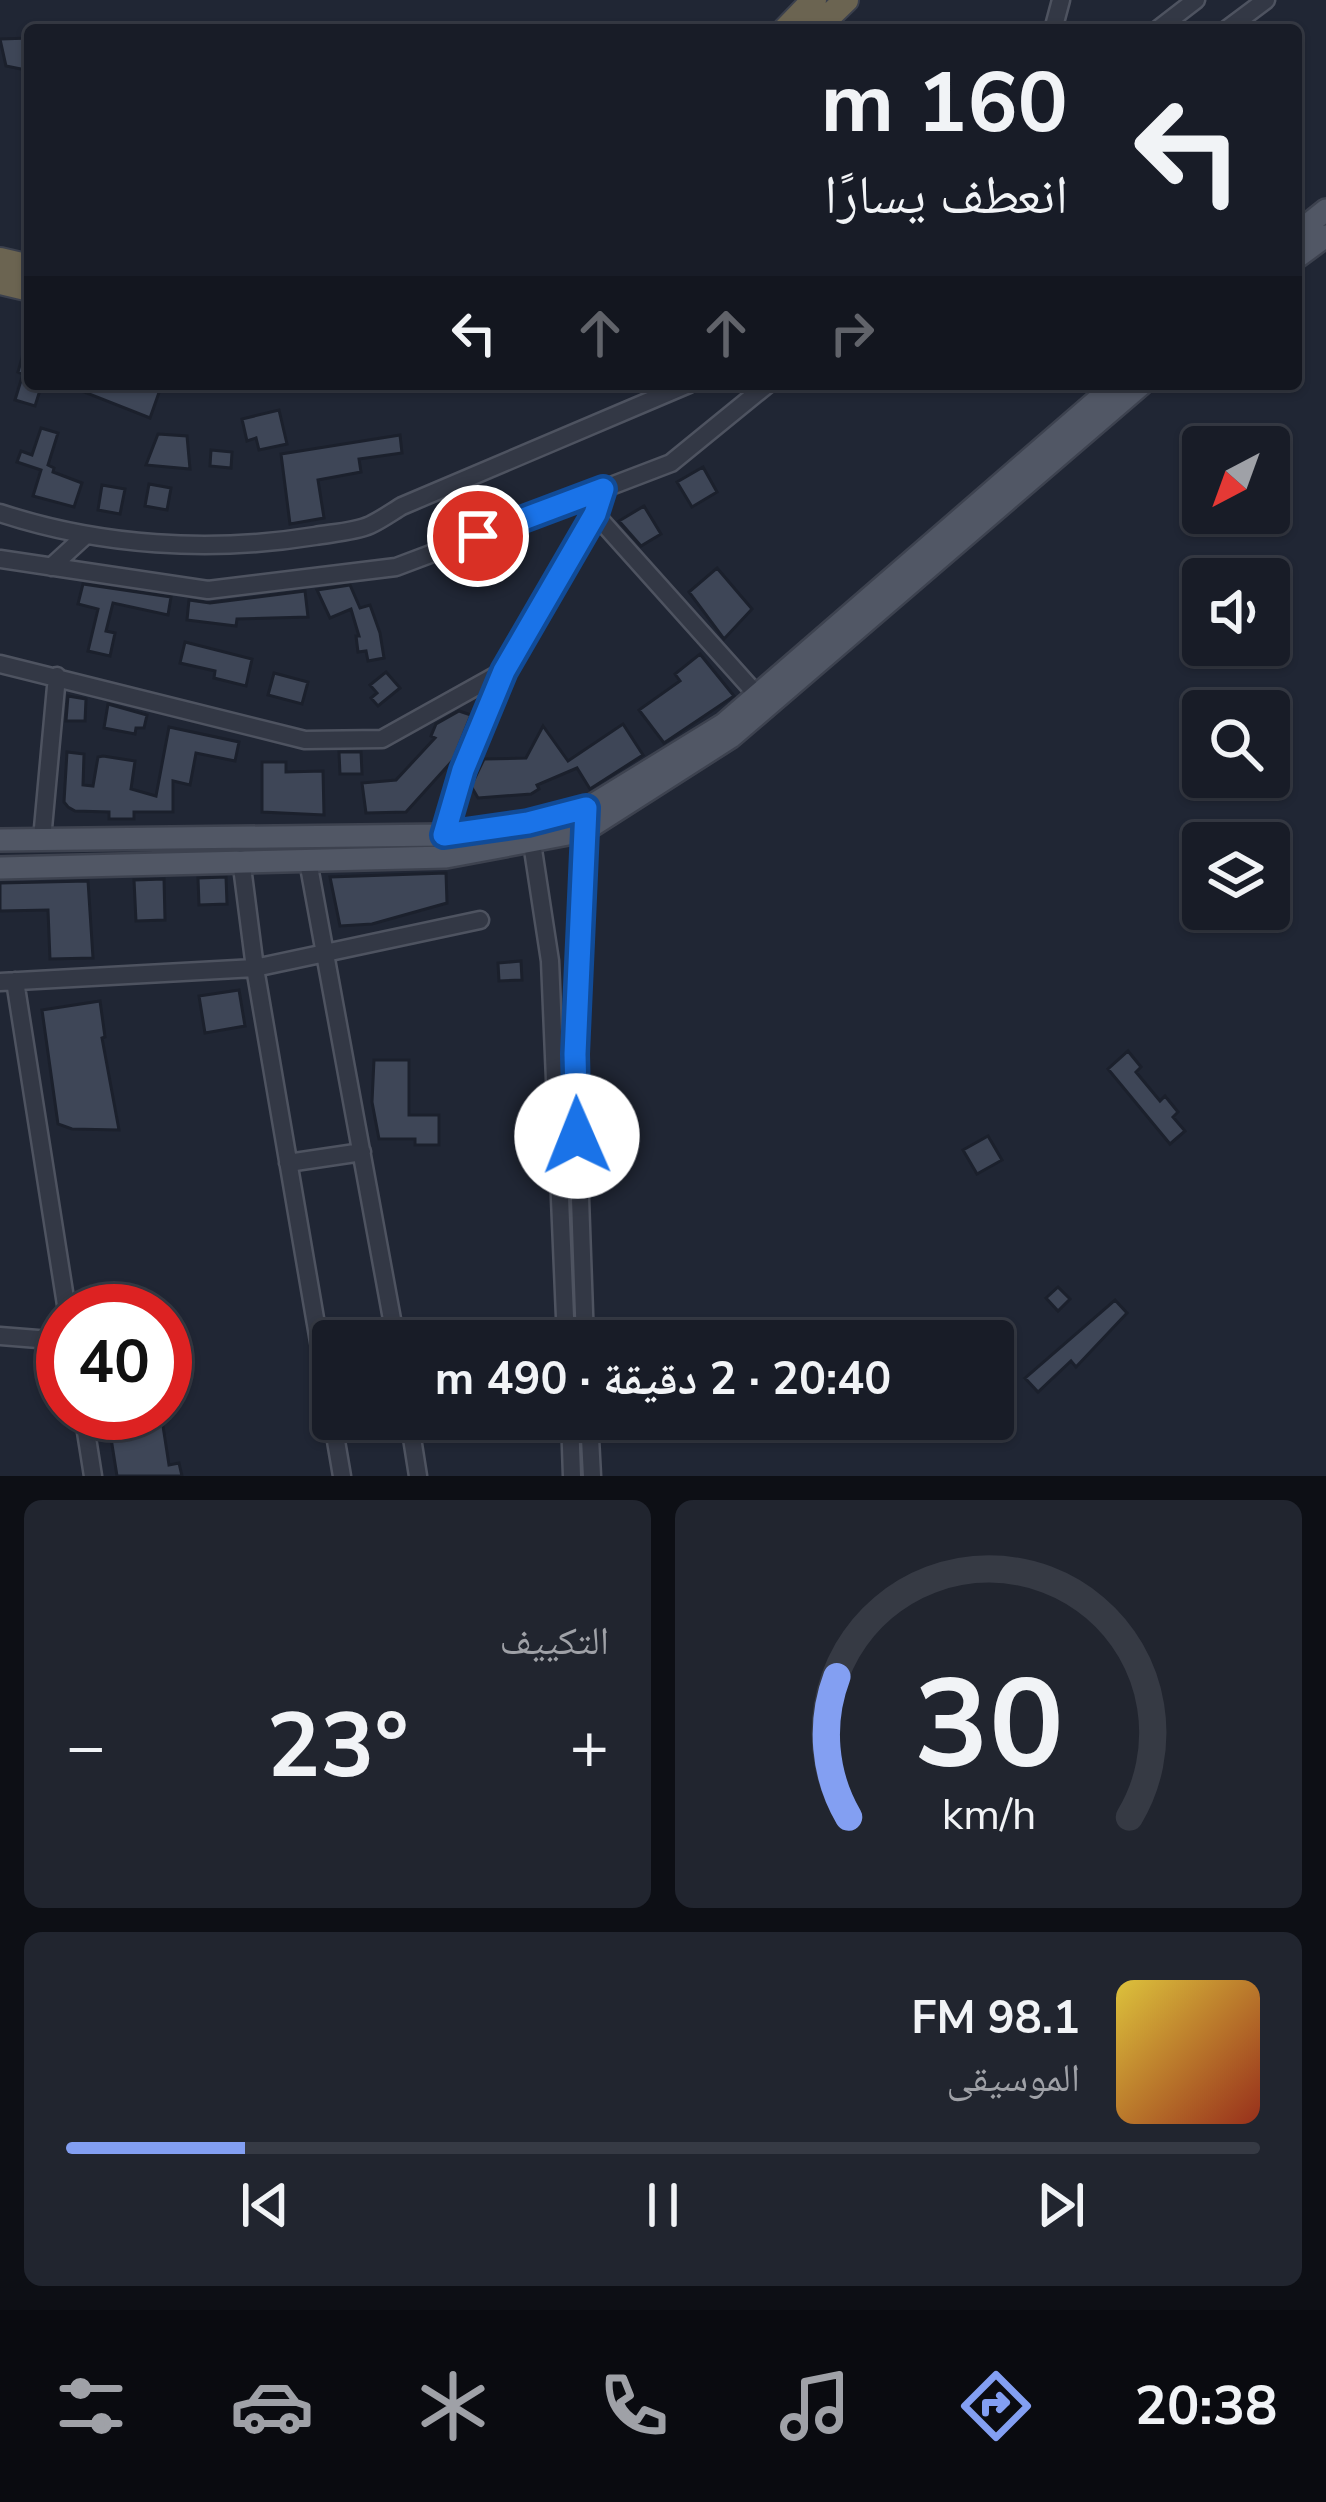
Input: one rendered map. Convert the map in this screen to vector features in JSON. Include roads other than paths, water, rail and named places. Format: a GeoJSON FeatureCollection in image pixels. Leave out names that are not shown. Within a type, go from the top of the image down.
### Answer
{"type":"FeatureCollection","features":[{"type":"Feature","properties":{"kind":"main road"},"geometry":{"type":"LineString","coordinates":[[1302,229],[1326,210]]}},
{"type":"Feature","properties":{"kind":"main road"},"geometry":{"type":"LineString","coordinates":[[585,820],[724,724],[1109,390]]}},
{"type":"Feature","properties":{"kind":"main road"},"geometry":{"type":"LineString","coordinates":[[0,868],[308,860],[445,846],[585,820],[731,737],[1135,390]]}},
{"type":"Feature","properties":{"kind":"main road"},"geometry":{"type":"LineString","coordinates":[[0,840],[445,846]]}},
{"type":"Feature","properties":{"kind":"street"},"geometry":{"type":"LineString","coordinates":[[1165,24],[1196,0]]}},
{"type":"Feature","properties":{"kind":"street"},"geometry":{"type":"LineString","coordinates":[[1234,24],[1266,0]]}},
{"type":"Feature","properties":{"kind":"street"},"geometry":{"type":"LineString","coordinates":[[0,513],[44,528],[126,541],[221,545],[366,527],[402,506],[675,390]]}},
{"type":"Feature","properties":{"kind":"street"},"geometry":{"type":"LineString","coordinates":[[0,559],[208,590],[396,567],[670,463],[761,390]]}},
{"type":"Feature","properties":{"kind":"street"},"geometry":{"type":"LineString","coordinates":[[445,846],[463,770],[504,671],[595,514],[603,489]]}},
{"type":"Feature","properties":{"kind":"street"},"geometry":{"type":"LineString","coordinates":[[595,514],[757,695]]}},
{"type":"Feature","properties":{"kind":"street"},"geometry":{"type":"LineString","coordinates":[[51,567],[86,535]]}},
{"type":"Feature","properties":{"kind":"street"},"geometry":{"type":"LineString","coordinates":[[0,664],[305,740],[382,739],[504,671]]}},
{"type":"Feature","properties":{"kind":"street"},"geometry":{"type":"LineString","coordinates":[[42,838],[56,676]]}},
{"type":"Feature","properties":{"kind":"street"},"geometry":{"type":"LineString","coordinates":[[584,1320],[575,1054],[585,820]]}},
{"type":"Feature","properties":{"kind":"street"},"geometry":{"type":"LineString","coordinates":[[530,833],[550,961],[565,1320]]}},
{"type":"Feature","properties":{"kind":"street"},"geometry":{"type":"LineString","coordinates":[[241,860],[288,1163],[321,1320]]}},
{"type":"Feature","properties":{"kind":"street"},"geometry":{"type":"LineString","coordinates":[[308,860],[392,1320]]}},
{"type":"Feature","properties":{"kind":"street"},"geometry":{"type":"LineString","coordinates":[[63,1284],[8,981],[255,968],[480,920]]}},
{"type":"Feature","properties":{"kind":"street"},"geometry":{"type":"LineString","coordinates":[[288,1163],[362,1152]]}},
{"type":"Feature","properties":{"kind":"street"},"geometry":{"type":"LineString","coordinates":[[0,1336],[36,1339]]}},
{"type":"Feature","properties":{"kind":"street"},"geometry":{"type":"LineString","coordinates":[[87,1440],[93,1476]]}},
{"type":"Feature","properties":{"kind":"street"},"geometry":{"type":"LineString","coordinates":[[337,1440],[341,1476]]}},
{"type":"Feature","properties":{"kind":"street"},"geometry":{"type":"LineString","coordinates":[[412,1440],[418,1476]]}},
{"type":"Feature","properties":{"kind":"street"},"geometry":{"type":"LineString","coordinates":[[571,1440],[572,1476]]}},
{"type":"Feature","properties":{"kind":"street"},"geometry":{"type":"LineString","coordinates":[[590,1440],[592,1476]]}}]}
